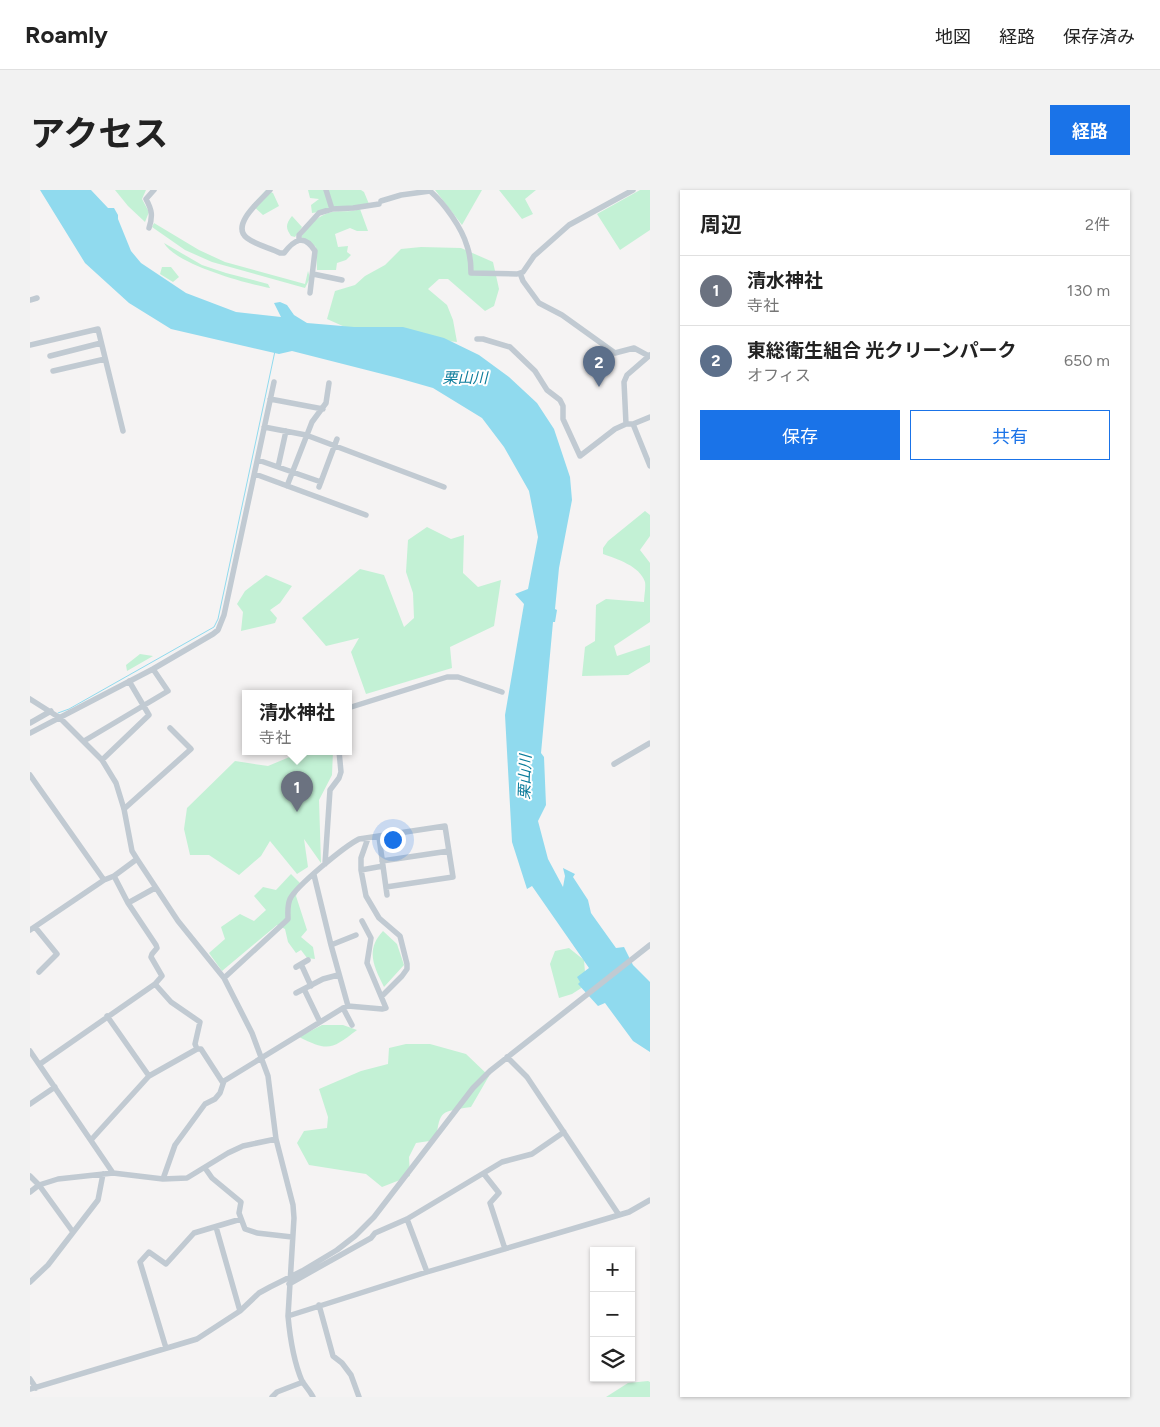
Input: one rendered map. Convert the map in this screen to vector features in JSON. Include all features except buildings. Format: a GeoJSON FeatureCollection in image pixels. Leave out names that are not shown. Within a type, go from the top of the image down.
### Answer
{"type":"FeatureCollection","features":[{"type":"Feature","properties":{"kind":"street"},"geometry":{"type":"LineString","coordinates":[[149,228],[152,210],[146,199],[154,190]]}},
{"type":"Feature","properties":{"kind":"street"},"geometry":{"type":"LineString","coordinates":[[270,190],[249,212],[241,226],[242,232],[248,239],[280,253],[284,253],[293,242],[298,240],[308,242],[315,251],[310,293]]}},
{"type":"Feature","properties":{"kind":"street"},"geometry":{"type":"LineString","coordinates":[[326,190],[332,209]]}},
{"type":"Feature","properties":{"kind":"street"},"geometry":{"type":"LineString","coordinates":[[298,240],[299,235],[319,212],[353,208],[422,190],[430,191],[449,213],[464,237],[470,258],[471,273],[517,274],[523,272],[534,256],[569,225],[633,190]]}},
{"type":"Feature","properties":{"kind":"street"},"geometry":{"type":"LineString","coordinates":[[520,273],[523,281],[539,303],[562,314],[615,353],[634,348],[650,355],[627,375],[624,382],[629,424],[650,466]]}},
{"type":"Feature","properties":{"kind":"street"},"geometry":{"type":"LineString","coordinates":[[313,274],[342,280]]}},
{"type":"Feature","properties":{"kind":"street"},"geometry":{"type":"LineString","coordinates":[[30,345],[98,329],[123,432]]}},
{"type":"Feature","properties":{"kind":"street"},"geometry":{"type":"LineString","coordinates":[[477,339],[510,347],[536,371],[547,390],[560,400],[562,419],[580,456],[615,429],[650,417]]}},
{"type":"Feature","properties":{"kind":"street"},"geometry":{"type":"LineString","coordinates":[[50,356],[101,343]]}},
{"type":"Feature","properties":{"kind":"street"},"geometry":{"type":"LineString","coordinates":[[54,370],[105,359]]}},
{"type":"Feature","properties":{"kind":"street"},"geometry":{"type":"LineString","coordinates":[[30,733],[153,669],[213,634],[222,623],[274,382]]}},
{"type":"Feature","properties":{"kind":"street"},"geometry":{"type":"LineString","coordinates":[[287,486],[312,422],[326,403],[329,383]]}},
{"type":"Feature","properties":{"kind":"street"},"geometry":{"type":"LineString","coordinates":[[270,399],[323,409]]}},
{"type":"Feature","properties":{"kind":"street"},"geometry":{"type":"LineString","coordinates":[[264,427],[336,442],[444,487]]}},
{"type":"Feature","properties":{"kind":"street"},"geometry":{"type":"LineString","coordinates":[[278,467],[286,431]]}},
{"type":"Feature","properties":{"kind":"street"},"geometry":{"type":"LineString","coordinates":[[258,460],[320,484],[336,442]]}},
{"type":"Feature","properties":{"kind":"street"},"geometry":{"type":"LineString","coordinates":[[254,474],[366,514]]}},
{"type":"Feature","properties":{"kind":"street"},"geometry":{"type":"LineString","coordinates":[[84,741],[168,691],[153,669]]}},
{"type":"Feature","properties":{"kind":"street"},"geometry":{"type":"LineString","coordinates":[[352,707],[447,677],[458,677],[502,692]]}},
{"type":"Feature","properties":{"kind":"street"},"geometry":{"type":"LineString","coordinates":[[102,760],[149,715],[129,681]]}},
{"type":"Feature","properties":{"kind":"street"},"geometry":{"type":"LineString","coordinates":[[30,699],[60,718],[102,760],[116,783],[124,809],[132,851],[178,921],[224,978],[262,1059],[268,1076],[276,1139],[293,1205],[288,1316],[292,1352],[302,1382],[313,1397]]}},
{"type":"Feature","properties":{"kind":"street"},"geometry":{"type":"LineString","coordinates":[[30,723],[51,711]]}},
{"type":"Feature","properties":{"kind":"street"},"geometry":{"type":"LineString","coordinates":[[124,809],[191,749],[170,728]]}},
{"type":"Feature","properties":{"kind":"street"},"geometry":{"type":"LineString","coordinates":[[614,764],[650,743]]}},
{"type":"Feature","properties":{"kind":"street"},"geometry":{"type":"LineString","coordinates":[[325,864],[330,790],[341,772],[339,755]]}},
{"type":"Feature","properties":{"kind":"street"},"geometry":{"type":"LineString","coordinates":[[30,775],[104,880]]}},
{"type":"Feature","properties":{"kind":"street"},"geometry":{"type":"LineString","coordinates":[[224,978],[288,919],[287,906],[292,895],[325,864],[352,843],[359,839],[445,826],[453,877],[386,887]]}},
{"type":"Feature","properties":{"kind":"street"},"geometry":{"type":"LineString","coordinates":[[379,837],[387,895]]}},
{"type":"Feature","properties":{"kind":"street"},"geometry":{"type":"LineString","coordinates":[[368,838],[361,858],[361,870],[366,896],[379,918],[400,936],[407,964],[407,969],[402,976],[382,996]]}},
{"type":"Feature","properties":{"kind":"street"},"geometry":{"type":"LineString","coordinates":[[361,870],[383,863],[449,851]]}},
{"type":"Feature","properties":{"kind":"street"},"geometry":{"type":"LineString","coordinates":[[38,972],[57,954],[32,929],[137,859]]}},
{"type":"Feature","properties":{"kind":"street"},"geometry":{"type":"LineString","coordinates":[[314,875],[330,945],[352,1025]]}},
{"type":"Feature","properties":{"kind":"street"},"geometry":{"type":"LineString","coordinates":[[40,1064],[155,984],[162,976],[151,957],[157,948],[128,903],[114,876]]}},
{"type":"Feature","properties":{"kind":"street"},"geometry":{"type":"LineString","coordinates":[[128,903],[156,888]]}},
{"type":"Feature","properties":{"kind":"street"},"geometry":{"type":"LineString","coordinates":[[163,1179],[174,1145],[205,1104],[215,1099],[220,1093],[224,1081],[346,1007],[386,1008],[367,963],[371,938],[362,921]]}},
{"type":"Feature","properties":{"kind":"street"},"geometry":{"type":"LineString","coordinates":[[330,945],[356,936]]}},
{"type":"Feature","properties":{"kind":"street"},"geometry":{"type":"LineString","coordinates":[[290,1280],[337,1250],[364,1228],[472,1088],[507,1057],[650,945]]}},
{"type":"Feature","properties":{"kind":"street"},"geometry":{"type":"LineString","coordinates":[[308,960],[298,966],[310,986]]}},
{"type":"Feature","properties":{"kind":"street"},"geometry":{"type":"LineString","coordinates":[[296,993],[323,979],[338,975]]}},
{"type":"Feature","properties":{"kind":"street"},"geometry":{"type":"LineString","coordinates":[[155,984],[171,1002],[200,1022],[195,1044],[197,1049]]}},
{"type":"Feature","properties":{"kind":"street"},"geometry":{"type":"LineString","coordinates":[[304,989],[320,1022]]}},
{"type":"Feature","properties":{"kind":"street"},"geometry":{"type":"LineString","coordinates":[[107,1016],[149,1076]]}},
{"type":"Feature","properties":{"kind":"street"},"geometry":{"type":"LineString","coordinates":[[91,1140],[149,1076],[197,1049],[201,1049],[223,1083]]}},
{"type":"Feature","properties":{"kind":"street"},"geometry":{"type":"LineString","coordinates":[[30,1051],[56,1086],[113,1173]]}},
{"type":"Feature","properties":{"kind":"street"},"geometry":{"type":"LineString","coordinates":[[507,1057],[527,1077],[619,1215]]}},
{"type":"Feature","properties":{"kind":"street"},"geometry":{"type":"LineString","coordinates":[[30,1104],[56,1086]]}},
{"type":"Feature","properties":{"kind":"street"},"geometry":{"type":"LineString","coordinates":[[30,1379],[33,1389],[196,1338],[240,1311],[259,1294],[278,1282],[290,1280],[371,1238],[376,1233],[407,1219],[502,1162],[532,1154],[564,1132]]}},
{"type":"Feature","properties":{"kind":"street"},"geometry":{"type":"LineString","coordinates":[[30,1192],[39,1185],[58,1179],[113,1173],[163,1179],[187,1178],[228,1153],[276,1139]]}},
{"type":"Feature","properties":{"kind":"street"},"geometry":{"type":"LineString","coordinates":[[205,1168],[212,1178],[240,1202],[239,1213],[245,1229],[257,1233],[292,1237]]}},
{"type":"Feature","properties":{"kind":"street"},"geometry":{"type":"LineString","coordinates":[[30,1282],[48,1265],[98,1200],[103,1174]]}},
{"type":"Feature","properties":{"kind":"street"},"geometry":{"type":"LineString","coordinates":[[484,1174],[499,1193],[490,1203],[506,1249]]}},
{"type":"Feature","properties":{"kind":"street"},"geometry":{"type":"LineString","coordinates":[[30,1176],[39,1185],[73,1232]]}},
{"type":"Feature","properties":{"kind":"street"},"geometry":{"type":"LineString","coordinates":[[288,1316],[427,1272],[619,1215],[650,1200]]}},
{"type":"Feature","properties":{"kind":"street"},"geometry":{"type":"LineString","coordinates":[[166,1348],[140,1262],[149,1252],[166,1264],[194,1233],[241,1219]]}},
{"type":"Feature","properties":{"kind":"street"},"geometry":{"type":"LineString","coordinates":[[407,1219],[427,1272]]}},
{"type":"Feature","properties":{"kind":"street"},"geometry":{"type":"LineString","coordinates":[[216,1226],[240,1311]]}},
{"type":"Feature","properties":{"kind":"street"},"geometry":{"type":"LineString","coordinates":[[364,1228],[376,1233]]}},
{"type":"Feature","properties":{"kind":"street"},"geometry":{"type":"LineString","coordinates":[[319,1305],[333,1356],[342,1363],[351,1375],[359,1397]]}},
{"type":"Feature","properties":{"kind":"street"},"geometry":{"type":"LineString","coordinates":[[272,1397],[277,1392],[302,1382]]}},
{"type":"Feature","properties":{"kind":"green space"},"geometry":{"type":"Polygon","coordinates":[[[115,190],[146,190],[142,199],[149,212],[145,222],[128,206],[115,190]]]}},
{"type":"Feature","properties":{"kind":"green space"},"geometry":{"type":"Polygon","coordinates":[[[266,190],[273,193],[279,206],[263,215],[252,205],[266,190]]]}},
{"type":"Feature","properties":{"kind":"green space"},"geometry":{"type":"Polygon","coordinates":[[[308,190],[361,190],[364,192],[369,204],[312,213],[311,205],[319,199],[310,198],[308,190]]]}},
{"type":"Feature","properties":{"kind":"green space"},"geometry":{"type":"Polygon","coordinates":[[[435,190],[482,190],[462,225],[435,190]]]}},
{"type":"Feature","properties":{"kind":"green space"},"geometry":{"type":"Polygon","coordinates":[[[499,190],[536,190],[525,199],[533,214],[522,219],[499,190]]]}},
{"type":"Feature","properties":{"kind":"green space"},"geometry":{"type":"Polygon","coordinates":[[[640,190],[650,190],[650,230],[620,250],[597,214],[640,190]]]}},
{"type":"Feature","properties":{"kind":"green space"},"geometry":{"type":"Polygon","coordinates":[[[360,209],[368,231],[357,231],[350,228],[335,234],[338,247],[348,246],[347,252],[351,255],[346,260],[337,263],[336,270],[317,270],[316,247],[301,237],[310,225],[327,213],[360,209]]]}},
{"type":"Feature","properties":{"kind":"green space"},"geometry":{"type":"Polygon","coordinates":[[[292,216],[302,227],[295,237],[291,236],[287,229],[287,224],[292,216]]]}},
{"type":"Feature","properties":{"kind":"green space"},"geometry":{"type":"Polygon","coordinates":[[[154,223],[199,250],[225,262],[305,284],[308,271],[310,278],[305,288],[212,262],[185,250],[152,227],[154,223]]]}},
{"type":"Feature","properties":{"kind":"green space"},"geometry":{"type":"Polygon","coordinates":[[[164,243],[202,265],[268,284],[270,288],[212,272],[182,258],[171,251],[164,243]]]}},
{"type":"Feature","properties":{"kind":"green space"},"geometry":{"type":"Polygon","coordinates":[[[421,247],[461,248],[493,262],[499,289],[494,306],[485,311],[448,279],[439,279],[428,289],[447,305],[453,320],[457,342],[354,331],[327,319],[335,291],[355,285],[365,276],[385,265],[401,249],[421,247]]]}},
{"type":"Feature","properties":{"kind":"green space"},"geometry":{"type":"Polygon","coordinates":[[[162,267],[171,267],[179,277],[173,282],[160,274],[162,267]]]}},
{"type":"Feature","properties":{"kind":"green space"},"geometry":{"type":"Polygon","coordinates":[[[645,511],[650,515],[650,536],[640,550],[650,563],[650,622],[614,646],[617,656],[650,645],[650,662],[628,675],[582,676],[585,647],[595,641],[596,605],[606,599],[644,602],[645,582],[642,576],[633,567],[603,554],[603,548],[608,541],[645,511]]]}},
{"type":"Feature","properties":{"kind":"green space"},"geometry":{"type":"Polygon","coordinates":[[[427,527],[451,539],[464,535],[463,573],[478,587],[501,580],[494,626],[450,647],[452,668],[366,694],[351,652],[359,638],[326,646],[302,618],[360,569],[384,575],[404,627],[414,618],[413,593],[406,572],[408,540],[427,527]]]}},
{"type":"Feature","properties":{"kind":"green space"},"geometry":{"type":"Polygon","coordinates":[[[266,575],[292,586],[280,603],[270,610],[277,618],[275,623],[241,631],[243,612],[237,604],[245,591],[266,575]]]}},
{"type":"Feature","properties":{"kind":"green space"},"geometry":{"type":"Polygon","coordinates":[[[140,654],[153,656],[127,671],[126,665],[140,654]]]}},
{"type":"Feature","properties":{"kind":"green space"},"geometry":{"type":"Polygon","coordinates":[[[294,755],[333,755],[332,775],[319,800],[321,863],[304,839],[308,867],[297,874],[270,841],[261,856],[239,875],[209,855],[190,855],[184,829],[187,808],[235,761],[268,766],[294,755]]]}},
{"type":"Feature","properties":{"kind":"green space"},"geometry":{"type":"Polygon","coordinates":[[[291,874],[301,884],[296,896],[307,930],[301,937],[313,947],[315,959],[307,958],[301,950],[296,953],[288,942],[285,929],[277,925],[222,971],[209,953],[225,939],[221,927],[240,914],[254,921],[266,910],[254,896],[263,887],[276,890],[291,874]]]}},
{"type":"Feature","properties":{"kind":"green space"},"geometry":{"type":"Polygon","coordinates":[[[383,931],[397,944],[404,965],[384,987],[373,959],[374,945],[383,931]]]}},
{"type":"Feature","properties":{"kind":"green space"},"geometry":{"type":"Polygon","coordinates":[[[569,948],[584,960],[586,985],[572,994],[559,998],[550,964],[555,951],[569,948]]]}},
{"type":"Feature","properties":{"kind":"green space"},"geometry":{"type":"Polygon","coordinates":[[[322,1025],[343,1025],[357,1030],[336,1045],[330,1046],[317,1045],[299,1037],[322,1025]]]}},
{"type":"Feature","properties":{"kind":"green space"},"geometry":{"type":"Polygon","coordinates":[[[406,1044],[430,1044],[466,1054],[489,1076],[471,1107],[448,1111],[444,1114],[439,1122],[436,1140],[416,1143],[409,1157],[410,1176],[382,1187],[366,1174],[309,1165],[297,1143],[304,1131],[327,1128],[328,1117],[319,1089],[361,1071],[388,1064],[389,1048],[406,1044]]]}},
{"type":"Feature","properties":{"kind":"green space"},"geometry":{"type":"Polygon","coordinates":[[[650,1382],[650,1397],[606,1397],[628,1383],[650,1382]]]}},
{"type":"Feature","properties":{"kind":"water","name":"栗山川"},"geometry":{"type":"Polygon","coordinates":[[[40,190],[91,190],[108,208],[114,208],[131,251],[141,263],[186,293],[236,312],[281,317],[274,303],[280,302],[287,305],[294,315],[307,323],[354,327],[403,327],[444,338],[479,355],[509,377],[537,403],[554,429],[570,477],[572,500],[559,568],[555,609],[557,610],[555,622],[553,622],[541,753],[544,757],[546,805],[538,821],[548,859],[563,887],[565,876],[563,868],[575,874],[573,877],[588,900],[591,913],[616,948],[624,947],[633,965],[650,982],[650,1052],[633,1041],[605,1003],[598,1006],[578,984],[580,982],[577,977],[589,968],[532,886],[527,889],[512,842],[505,715],[524,604],[515,594],[528,589],[538,537],[529,491],[504,447],[482,418],[433,388],[292,351],[279,354],[171,329],[129,303],[85,263],[40,190]]]}},
{"type":"Feature","properties":{"kind":"waterway"},"geometry":{"type":"LineString","coordinates":[[58,713],[69,709],[214,627],[218,619],[275,351]]}},
{"type":"Feature","properties":{"kind":"place","name":"東総衛生組合 光クリーンパーク"},"geometry":{"type":"Point","coordinates":[599,387]}},
{"type":"Feature","properties":{"kind":"place","name":"清水神社"},"geometry":{"type":"Point","coordinates":[297,812]}}]}
